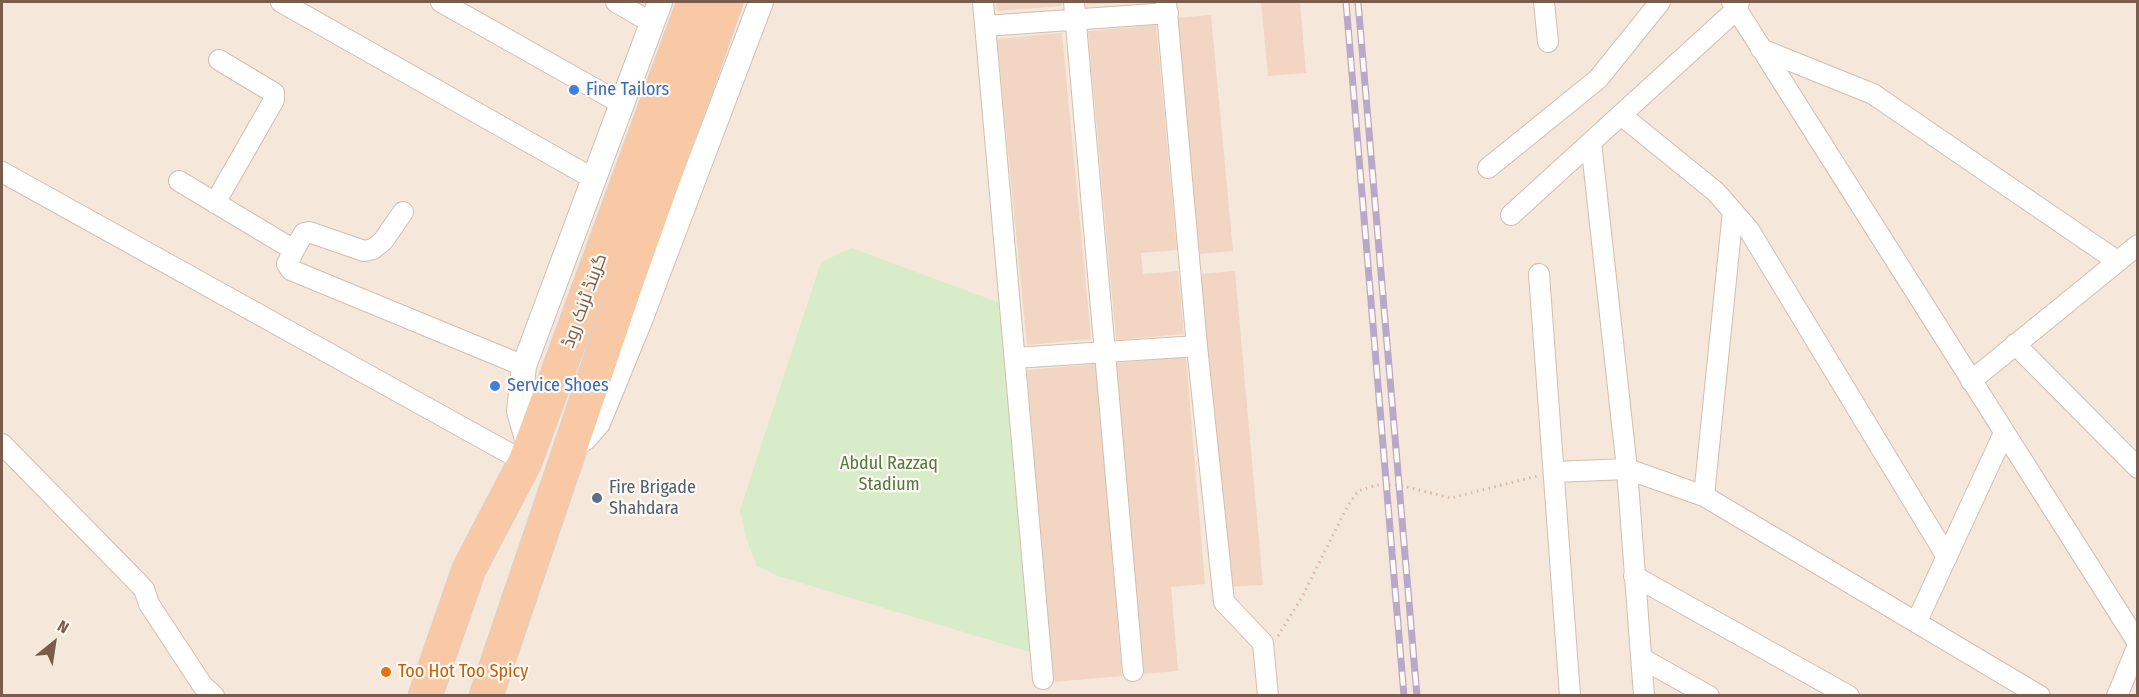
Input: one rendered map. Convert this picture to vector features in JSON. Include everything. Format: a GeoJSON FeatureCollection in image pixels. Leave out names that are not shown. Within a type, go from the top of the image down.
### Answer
{"type":"FeatureCollection","features":[{"type":"Feature","properties":{"kind":"highway","name":"گرینڈ ٹرنک روڈ"},"geometry":{"type":"LineString","coordinates":[[425,696],[469,569],[527,456],[694,2]]}},
{"type":"Feature","properties":{"kind":"highway","name":"گرینڈ ٹرنک روڈ"},"geometry":{"type":"LineString","coordinates":[[486,696],[570,447],[726,2]]}},
{"type":"Feature","properties":{"kind":"street"},"geometry":{"type":"LineString","coordinates":[[281,2],[594,179]]}},
{"type":"Feature","properties":{"kind":"street"},"geometry":{"type":"LineString","coordinates":[[441,2],[622,104]]}},
{"type":"Feature","properties":{"kind":"street"},"geometry":{"type":"LineString","coordinates":[[527,456],[519,411],[524,366],[656,12],[616,2]]}},
{"type":"Feature","properties":{"kind":"street"},"geometry":{"type":"LineString","coordinates":[[570,447],[585,438],[598,423],[641,318],[761,2]]}},
{"type":"Feature","properties":{"kind":"street"},"geometry":{"type":"LineString","coordinates":[[983,2],[1043,679]]}},
{"type":"Feature","properties":{"kind":"street"},"geometry":{"type":"LineString","coordinates":[[1544,2],[1548,42]]}},
{"type":"Feature","properties":{"kind":"street"},"geometry":{"type":"LineString","coordinates":[[1488,168],[1598,79],[1660,2]]}},
{"type":"Feature","properties":{"kind":"street"},"geometry":{"type":"LineString","coordinates":[[1511,215],[1621,115],[1736,4],[1761,50],[2138,644],[2117,696]]}},
{"type":"Feature","properties":{"kind":"street"},"geometry":{"type":"LineString","coordinates":[[985,26],[1075,10],[1167,7],[1197,346],[1224,602],[1263,643],[1268,696]]}},
{"type":"Feature","properties":{"kind":"street"},"geometry":{"type":"LineString","coordinates":[[1075,10],[1133,671]]}},
{"type":"Feature","properties":{"kind":"street"},"geometry":{"type":"LineString","coordinates":[[1761,50],[1873,94],[2117,261]]}},
{"type":"Feature","properties":{"kind":"street"},"geometry":{"type":"LineString","coordinates":[[215,203],[274,100],[274,93],[219,60]]}},
{"type":"Feature","properties":{"kind":"street"},"geometry":{"type":"LineString","coordinates":[[1621,115],[1716,192],[1749,230],[1947,557]]}},
{"type":"Feature","properties":{"kind":"street"},"geometry":{"type":"LineString","coordinates":[[1591,142],[1627,469],[1644,696]]}},
{"type":"Feature","properties":{"kind":"street"},"geometry":{"type":"LineString","coordinates":[[2,172],[527,456]]}},
{"type":"Feature","properties":{"kind":"street"},"geometry":{"type":"LineString","coordinates":[[179,181],[294,250]]}},
{"type":"Feature","properties":{"kind":"street"},"geometry":{"type":"LineString","coordinates":[[1704,496],[1733,211]]}},
{"type":"Feature","properties":{"kind":"street"},"geometry":{"type":"LineString","coordinates":[[403,212],[383,241],[373,249],[364,251],[309,232],[304,233],[287,264],[291,270],[524,366]]}},
{"type":"Feature","properties":{"kind":"street"},"geometry":{"type":"LineString","coordinates":[[1971,381],[2138,245]]}},
{"type":"Feature","properties":{"kind":"street"},"geometry":{"type":"LineString","coordinates":[[1539,273],[1570,696]]}},
{"type":"Feature","properties":{"kind":"street"},"geometry":{"type":"LineString","coordinates":[[2015,344],[2138,468]]}},
{"type":"Feature","properties":{"kind":"street"},"geometry":{"type":"LineString","coordinates":[[1015,358],[1197,346]]}},
{"type":"Feature","properties":{"kind":"street"},"geometry":{"type":"LineString","coordinates":[[1917,621],[2004,433]]}},
{"type":"Feature","properties":{"kind":"street"},"geometry":{"type":"LineString","coordinates":[[2,444],[144,589],[149,604],[203,686],[213,696]]}},
{"type":"Feature","properties":{"kind":"street"},"geometry":{"type":"LineString","coordinates":[[1554,472],[1627,469],[1704,496],[2040,696]]}},
{"type":"Feature","properties":{"kind":"street"},"geometry":{"type":"LineString","coordinates":[[1634,576],[1849,696]]}},
{"type":"Feature","properties":{"kind":"street"},"geometry":{"type":"LineString","coordinates":[[1641,658],[1709,696]]}},
{"type":"Feature","properties":{"kind":"path"},"geometry":{"type":"LineString","coordinates":[[1263,643],[1281,635],[1347,507],[1358,491],[1377,485],[1399,484],[1451,498],[1554,472]]}},
{"type":"Feature","properties":{"kind":"shaded area"},"geometry":{"type":"Polygon","coordinates":[[[2,2],[2137,2],[2137,695],[2,695],[2,2]]]}},
{"type":"Feature","properties":{"kind":"green space","name":"Abdul Razzaq Stadium"},"geometry":{"type":"Polygon","coordinates":[[[852,248],[1003,304],[1036,654],[778,576],[757,566],[747,541],[740,510],[821,262],[852,248]]]}},
{"type":"Feature","properties":{"kind":"building"},"geometry":{"type":"Polygon","coordinates":[[[996,2],[1062,2],[1062,6],[997,11],[996,2]]]}},
{"type":"Feature","properties":{"kind":"building"},"geometry":{"type":"Polygon","coordinates":[[[1086,2],[1113,2],[1113,3],[1087,5],[1086,2]]]}},
{"type":"Feature","properties":{"kind":"building"},"geometry":{"type":"Polygon","coordinates":[[[1261,2],[1300,2],[1306,73],[1268,76],[1261,2]]]}},
{"type":"Feature","properties":{"kind":"building"},"geometry":{"type":"Polygon","coordinates":[[[1211,15],[1233,251],[1199,254],[1176,18],[1211,15]]]}},
{"type":"Feature","properties":{"kind":"building"},"geometry":{"type":"Polygon","coordinates":[[[1156,25],[1177,250],[1141,253],[1143,274],[1178,271],[1184,334],[1116,340],[1088,31],[1156,25]]]}},
{"type":"Feature","properties":{"kind":"building"},"geometry":{"type":"Polygon","coordinates":[[[1062,33],[1091,339],[1027,345],[997,39],[1062,33]]]}},
{"type":"Feature","properties":{"kind":"building"},"geometry":{"type":"Polygon","coordinates":[[[1235,271],[1263,585],[1227,587],[1199,274],[1235,271]]]}},
{"type":"Feature","properties":{"kind":"building"},"geometry":{"type":"Polygon","coordinates":[[[1186,357],[1205,584],[1171,587],[1178,671],[1141,674],[1115,363],[1186,357]]]}},
{"type":"Feature","properties":{"kind":"building"},"geometry":{"type":"Polygon","coordinates":[[[1096,364],[1122,676],[1053,682],[1027,370],[1096,364]]]}},
{"type":"Feature","properties":{"kind":"railway"},"geometry":{"type":"LineString","coordinates":[[1346,2],[1404,696]]}},
{"type":"Feature","properties":{"kind":"railway"},"geometry":{"type":"LineString","coordinates":[[1358,2],[1417,696]]}},
{"type":"Feature","properties":{"kind":"place","name":"Fine Tailors"},"geometry":{"type":"Point","coordinates":[574,90]}},
{"type":"Feature","properties":{"kind":"place","name":"Service Shoes"},"geometry":{"type":"Point","coordinates":[495,386]}},
{"type":"Feature","properties":{"kind":"place","name":"Fire Brigade Shahdara"},"geometry":{"type":"Point","coordinates":[597,498]}},
{"type":"Feature","properties":{"kind":"place","name":"Too Hot Too Spicy"},"geometry":{"type":"Point","coordinates":[386,672]}}]}
